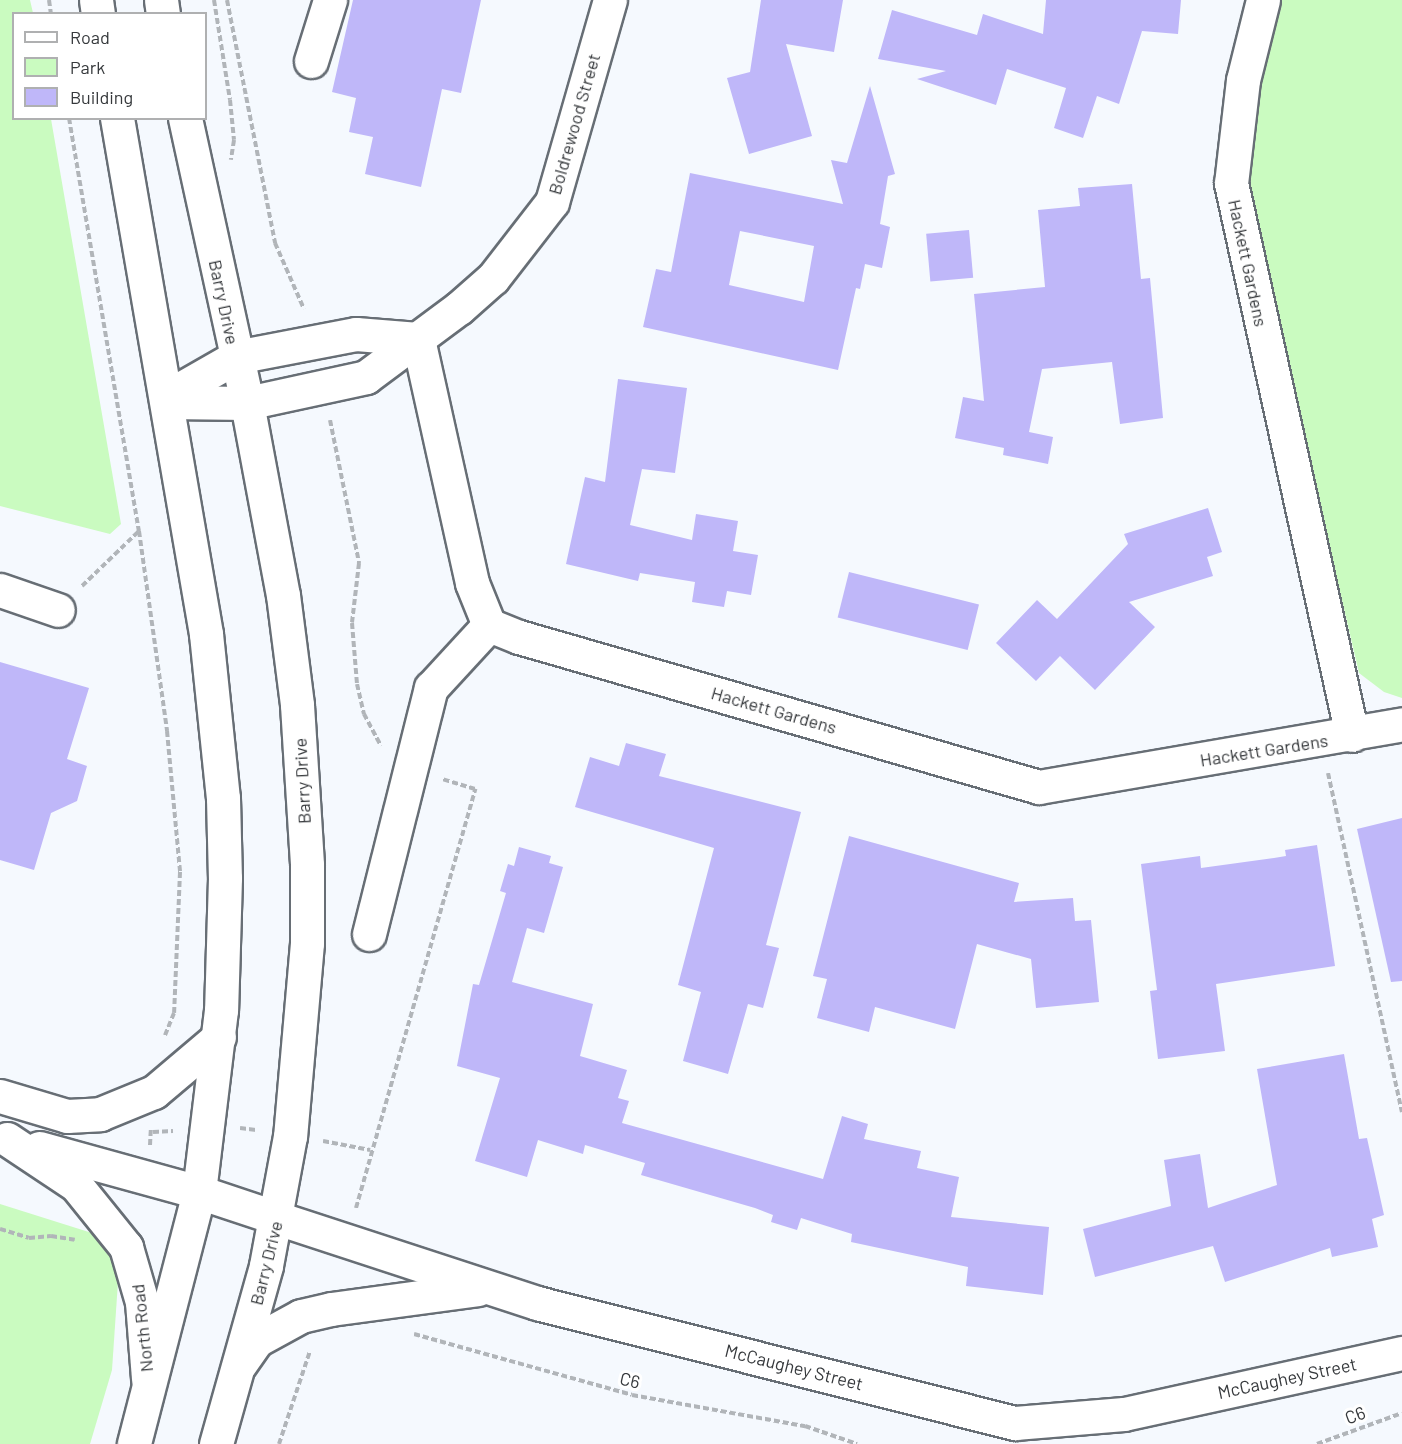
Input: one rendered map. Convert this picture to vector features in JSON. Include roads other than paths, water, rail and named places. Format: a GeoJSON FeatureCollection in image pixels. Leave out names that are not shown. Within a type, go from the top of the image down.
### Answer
{"type":"FeatureCollection","features":[{"type":"Feature","properties":{"kind":"street"},"geometry":{"type":"LineString","coordinates":[[311,61],[330,0]]}},
{"type":"Feature","properties":{"kind":"street","name":"Boldrewood Street"},"geometry":{"type":"LineString","coordinates":[[167,400],[247,403],[366,377],[418,339],[493,278],[552,202],[610,0]]}},
{"type":"Feature","properties":{"kind":"street","name":"Hackett Gardens"},"geometry":{"type":"LineString","coordinates":[[1263,0],[1243,80],[1231,183],[1352,735]]}},
{"type":"Feature","properties":{"kind":"street"},"geometry":{"type":"LineString","coordinates":[[117,120],[206,634],[223,798],[225,889],[219,1037],[199,1192],[134,1444]]}},
{"type":"Feature","properties":{"kind":"street","name":"Barry Drive"},"geometry":{"type":"LineString","coordinates":[[185,120],[247,403],[290,643],[307,865],[301,1034],[277,1218],[240,1364],[216,1444]]}},
{"type":"Feature","properties":{"kind":"street"},"geometry":{"type":"LineString","coordinates":[[167,400],[236,357],[356,333],[418,339],[472,583],[489,625],[431,688],[369,934]]}},
{"type":"Feature","properties":{"kind":"street"},"geometry":{"type":"LineString","coordinates":[[0,590],[58,610]]}},
{"type":"Feature","properties":{"kind":"street","name":"Hackett Gardens"},"geometry":{"type":"LineString","coordinates":[[489,625],[1039,787],[1352,735],[1402,724]]}},
{"type":"Feature","properties":{"kind":"street"},"geometry":{"type":"LineString","coordinates":[[0,1096],[68,1116],[100,1114],[154,1092],[219,1037]]}},
{"type":"Feature","properties":{"kind":"street","name":"North Road"},"geometry":{"type":"LineString","coordinates":[[4,1138],[199,1192]]}},
{"type":"Feature","properties":{"kind":"street","name":"North Road"},"geometry":{"type":"LineString","coordinates":[[4,1138],[76,1185],[126,1247],[142,1302],[149,1393]]}},
{"type":"Feature","properties":{"kind":"street","name":"McCaughey Street"},"geometry":{"type":"LineString","coordinates":[[199,1192],[486,1288],[1015,1423],[1124,1414],[1402,1353]]}},
{"type":"Feature","properties":{"kind":"street"},"geometry":{"type":"LineString","coordinates":[[240,1364],[257,1341],[301,1316],[331,1309],[486,1288]]}}]}
